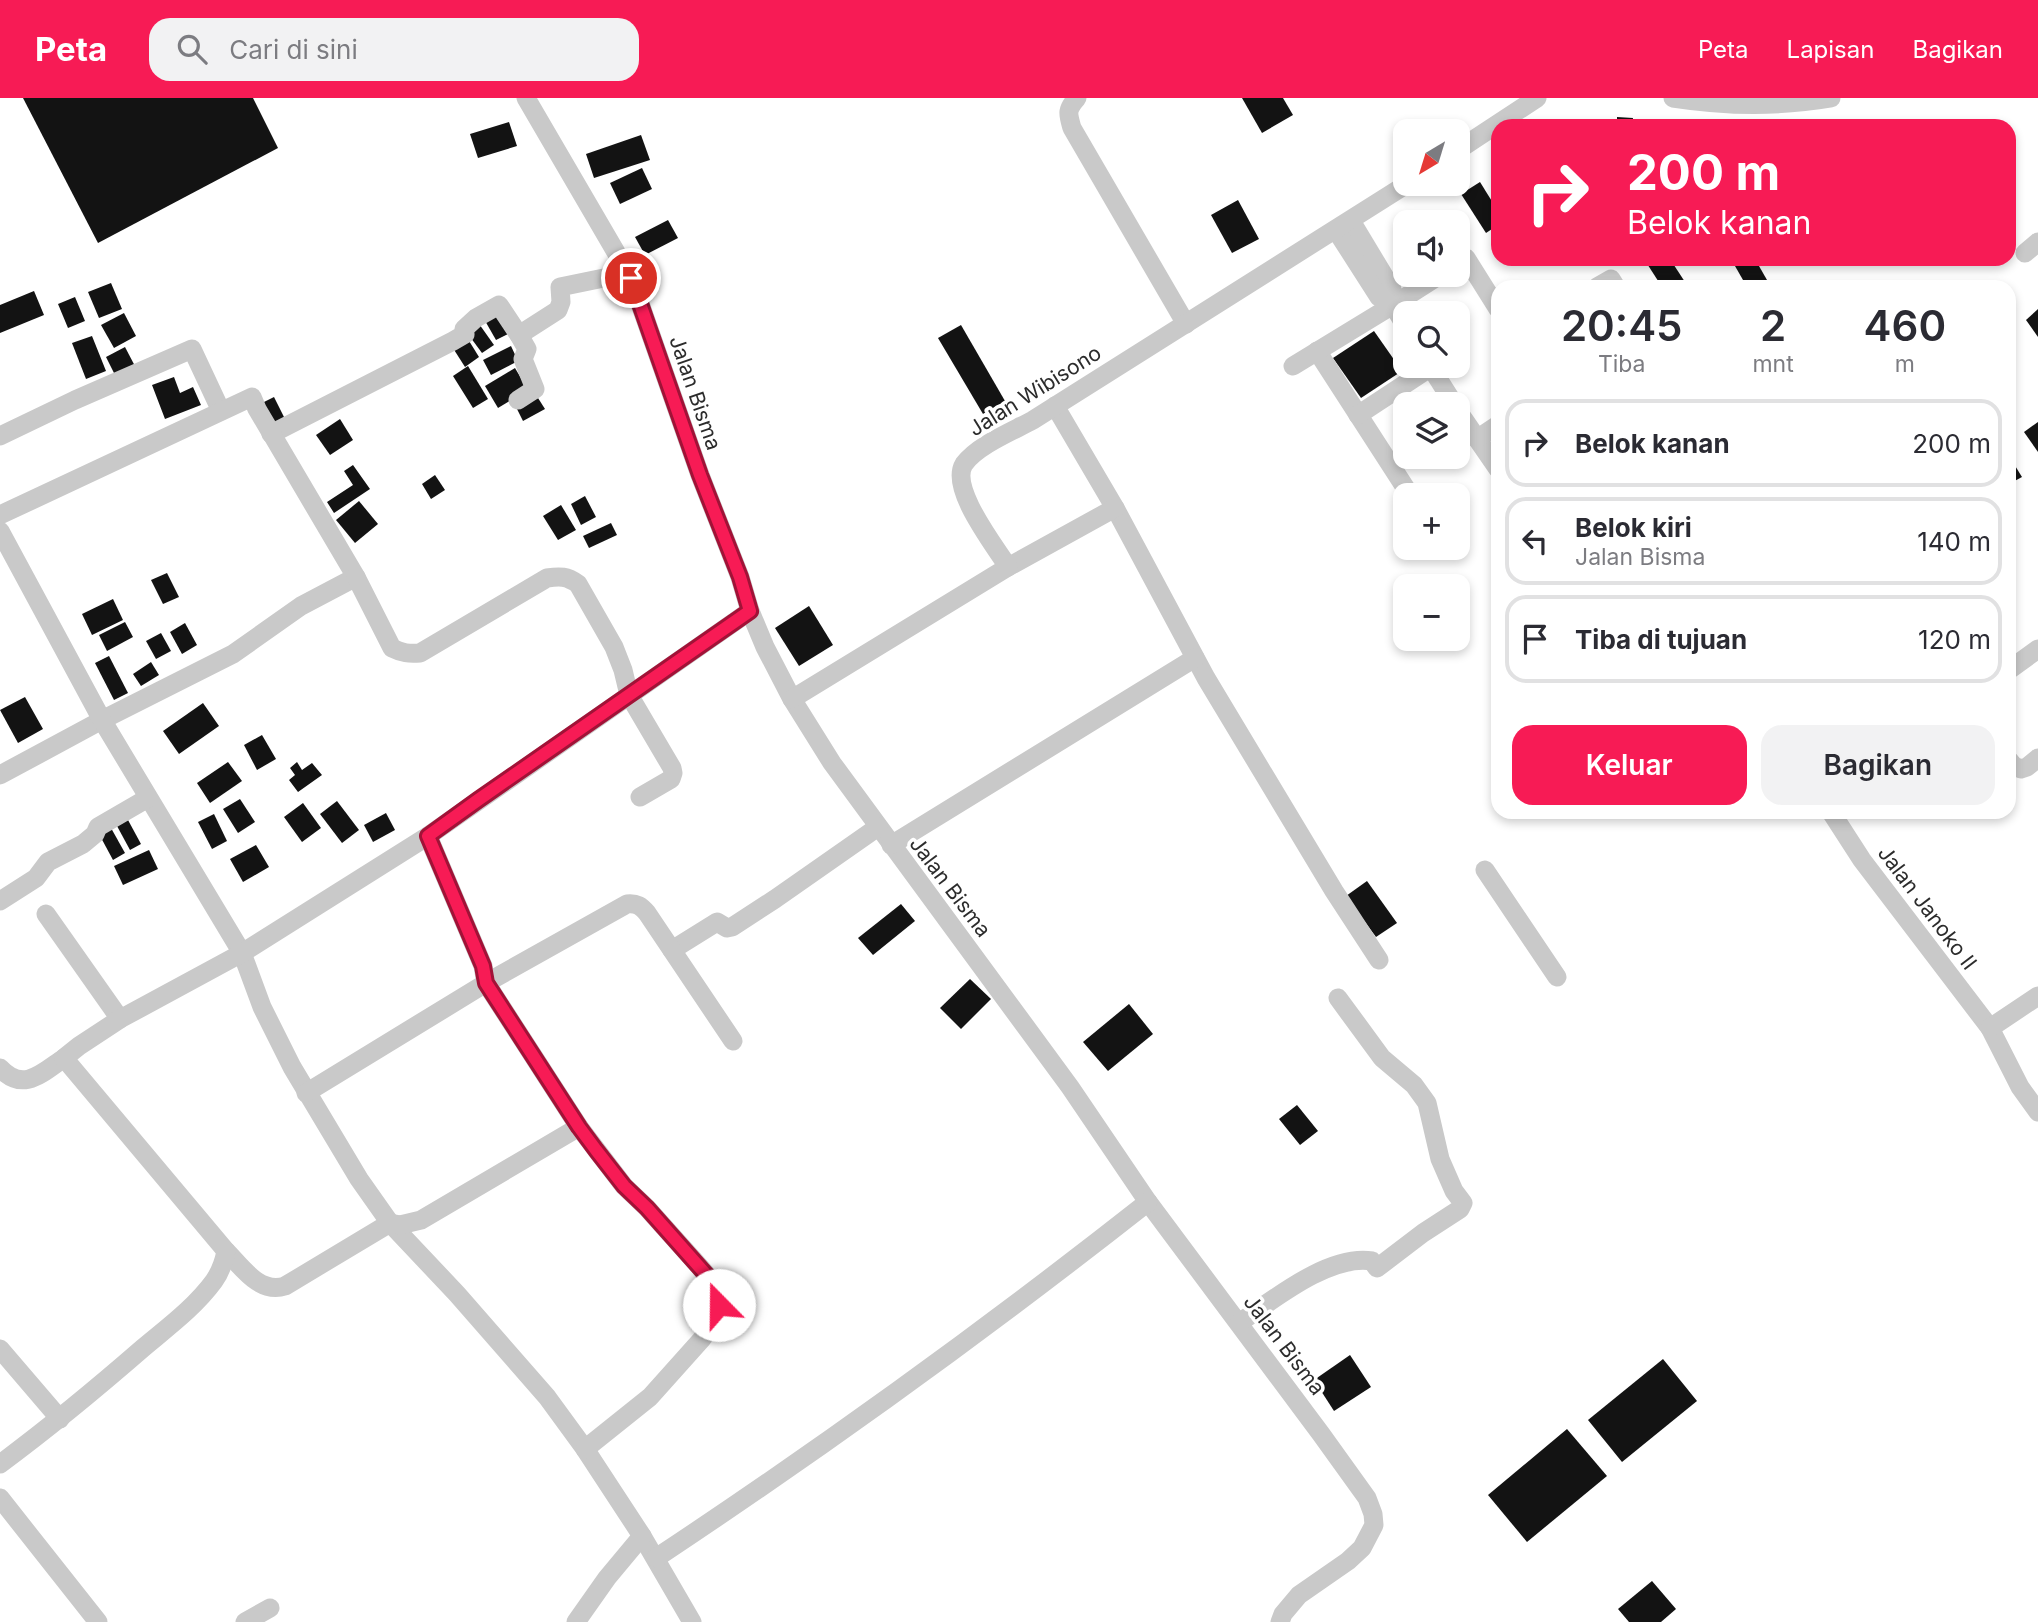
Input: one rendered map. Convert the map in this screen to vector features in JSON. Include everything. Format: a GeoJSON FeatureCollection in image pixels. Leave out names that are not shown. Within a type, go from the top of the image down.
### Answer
{"type":"FeatureCollection","features":[{"type":"Feature","properties":{"kind":"street","name":"Jalan Bisma"},"geometry":{"type":"LineString","coordinates":[[526,98],[628,273],[700,475],[740,577],[750,611],[792,699],[832,763],[1070,1087],[1148,1202],[1367,1499],[1374,1525],[1362,1548],[1299,1595],[1283,1614],[1280,1622]]}},
{"type":"Feature","properties":{"kind":"street"},"geometry":{"type":"LineString","coordinates":[[1077,98],[1068,114],[1072,128],[1186,324]]}},
{"type":"Feature","properties":{"kind":"street"},"geometry":{"type":"LineString","coordinates":[[1505,119],[1537,98]]}},
{"type":"Feature","properties":{"kind":"street"},"geometry":{"type":"LineString","coordinates":[[1673,98],[1728,105],[1830,98]]}},
{"type":"Feature","properties":{"kind":"street"},"geometry":{"type":"LineString","coordinates":[[1470,142],[1491,128]]}},
{"type":"Feature","properties":{"kind":"street","name":"Jalan Wibisono"},"geometry":{"type":"LineString","coordinates":[[1008,567],[966,499],[962,484],[965,464],[982,449],[1393,193]]}},
{"type":"Feature","properties":{"kind":"street"},"geometry":{"type":"LineString","coordinates":[[1293,366],[1393,305],[1392,289],[1344,225]]}},
{"type":"Feature","properties":{"kind":"street"},"geometry":{"type":"LineString","coordinates":[[1470,264],[1491,298]]}},
{"type":"Feature","properties":{"kind":"street"},"geometry":{"type":"LineString","coordinates":[[519,335],[558,310],[561,302],[560,287],[628,273]]}},
{"type":"Feature","properties":{"kind":"street"},"geometry":{"type":"LineString","coordinates":[[1399,301],[1421,287]]}},
{"type":"Feature","properties":{"kind":"street"},"geometry":{"type":"LineString","coordinates":[[271,434],[453,341],[464,334],[464,329],[476,318],[499,305],[527,349],[523,359],[535,389],[518,400]]}},
{"type":"Feature","properties":{"kind":"street"},"geometry":{"type":"LineString","coordinates":[[0,436],[192,349],[221,411]]}},
{"type":"Feature","properties":{"kind":"street"},"geometry":{"type":"LineString","coordinates":[[1317,351],[1402,483]]}},
{"type":"Feature","properties":{"kind":"street"},"geometry":{"type":"LineString","coordinates":[[1359,415],[1413,378]]}},
{"type":"Feature","properties":{"kind":"street"},"geometry":{"type":"LineString","coordinates":[[0,515],[252,397],[355,577],[392,648],[401,653],[420,653],[547,578],[569,578],[578,584],[614,647],[629,695],[672,768],[671,779],[640,797]]}},
{"type":"Feature","properties":{"kind":"street"},"geometry":{"type":"LineString","coordinates":[[1055,406],[1115,508],[1195,658],[1334,891],[1379,960]]}},
{"type":"Feature","properties":{"kind":"street"},"geometry":{"type":"LineString","coordinates":[[1470,429],[1491,459]]}},
{"type":"Feature","properties":{"kind":"street"},"geometry":{"type":"LineString","coordinates":[[1477,439],[1491,430]]}},
{"type":"Feature","properties":{"kind":"street"},"geometry":{"type":"LineString","coordinates":[[792,699],[1008,567],[1115,508]]}},
{"type":"Feature","properties":{"kind":"street"},"geometry":{"type":"LineString","coordinates":[[0,531],[102,720],[242,953],[262,1007],[306,1093],[353,1170],[390,1223],[457,1294],[547,1397],[642,1536],[692,1622]]}},
{"type":"Feature","properties":{"kind":"street"},"geometry":{"type":"LineString","coordinates":[[0,775],[233,654],[301,606],[355,577]]}},
{"type":"Feature","properties":{"kind":"street"},"geometry":{"type":"LineString","coordinates":[[0,1068],[9,1078],[28,1080],[120,1019],[242,953],[428,836],[750,611]]}},
{"type":"Feature","properties":{"kind":"street"},"geometry":{"type":"LineString","coordinates":[[2016,665],[2038,649]]}},
{"type":"Feature","properties":{"kind":"street"},"geometry":{"type":"LineString","coordinates":[[891,845],[1195,658]]}},
{"type":"Feature","properties":{"kind":"street"},"geometry":{"type":"LineString","coordinates":[[2016,767],[2027,767],[2038,758]]}},
{"type":"Feature","properties":{"kind":"street"},"geometry":{"type":"LineString","coordinates":[[0,901],[36,878],[48,862],[83,845],[95,834],[98,827],[148,798]]}},
{"type":"Feature","properties":{"kind":"street","name":"Jalan Janoko II"},"geometry":{"type":"LineString","coordinates":[[1836,819],[1862,860],[1990,1028],[2020,1087],[2038,1112]]}},
{"type":"Feature","properties":{"kind":"street"},"geometry":{"type":"LineString","coordinates":[[672,950],[717,922],[727,928],[732,927],[878,827]]}},
{"type":"Feature","properties":{"kind":"street"},"geometry":{"type":"LineString","coordinates":[[428,836],[483,966],[486,983],[579,1127],[624,1186],[705,1273],[719,1297],[710,1328],[702,1340],[650,1397],[585,1449]]}},
{"type":"Feature","properties":{"kind":"street"},"geometry":{"type":"LineString","coordinates":[[1485,870],[1557,977]]}},
{"type":"Feature","properties":{"kind":"street"},"geometry":{"type":"LineString","coordinates":[[306,1093],[486,983],[627,904],[639,904],[642,907],[733,1041]]}},
{"type":"Feature","properties":{"kind":"street"},"geometry":{"type":"LineString","coordinates":[[46,914],[120,1019]]}},
{"type":"Feature","properties":{"kind":"street"},"geometry":{"type":"LineString","coordinates":[[1990,1028],[2038,997]]}},
{"type":"Feature","properties":{"kind":"street"},"geometry":{"type":"LineString","coordinates":[[1239,1323],[1316,1273],[1361,1259],[1372,1261],[1377,1268],[1460,1209],[1463,1203],[1454,1191],[1440,1159],[1426,1103],[1414,1086],[1382,1058],[1338,998]]}},
{"type":"Feature","properties":{"kind":"street"},"geometry":{"type":"LineString","coordinates":[[64,1058],[226,1251],[265,1287],[279,1287],[292,1282],[390,1223],[400,1225],[421,1220],[579,1127]]}},
{"type":"Feature","properties":{"kind":"street"},"geometry":{"type":"LineString","coordinates":[[656,1558],[775,1479],[930,1369],[1148,1202]]}},
{"type":"Feature","properties":{"kind":"street"},"geometry":{"type":"LineString","coordinates":[[0,1464],[99,1387],[204,1293],[222,1267],[226,1251]]}},
{"type":"Feature","properties":{"kind":"street"},"geometry":{"type":"LineString","coordinates":[[0,1349],[60,1419]]}},
{"type":"Feature","properties":{"kind":"street"},"geometry":{"type":"LineString","coordinates":[[0,1498],[98,1622]]}},
{"type":"Feature","properties":{"kind":"street"},"geometry":{"type":"LineString","coordinates":[[576,1622],[607,1578],[642,1536]]}},
{"type":"Feature","properties":{"kind":"street"},"geometry":{"type":"LineString","coordinates":[[245,1622],[271,1608]]}},
{"type":"Feature","properties":{"kind":"building"},"geometry":{"type":"Polygon","coordinates":[[[23,98],[253,98],[278,148],[98,243],[23,98]]]}},
{"type":"Feature","properties":{"kind":"building"},"geometry":{"type":"Polygon","coordinates":[[[1242,98],[1283,98],[1293,115],[1262,133],[1242,98]]]}},
{"type":"Feature","properties":{"kind":"building"},"geometry":{"type":"Polygon","coordinates":[[[509,122],[517,146],[478,158],[470,134],[509,122]]]}},
{"type":"Feature","properties":{"kind":"building"},"geometry":{"type":"Polygon","coordinates":[[[641,135],[650,160],[594,178],[586,154],[641,135]]]}},
{"type":"Feature","properties":{"kind":"building"},"geometry":{"type":"Polygon","coordinates":[[[642,168],[652,189],[620,204],[610,183],[642,168]]]}},
{"type":"Feature","properties":{"kind":"building"},"geometry":{"type":"Polygon","coordinates":[[[1480,182],[1491,200],[1491,230],[1486,233],[1462,196],[1470,196],[1470,188],[1480,182]]]}},
{"type":"Feature","properties":{"kind":"building"},"geometry":{"type":"Polygon","coordinates":[[[1238,200],[1259,239],[1232,253],[1211,215],[1238,200]]]}},
{"type":"Feature","properties":{"kind":"building"},"geometry":{"type":"Polygon","coordinates":[[[668,220],[678,238],[645,255],[635,237],[668,220]]]}},
{"type":"Feature","properties":{"kind":"building"},"geometry":{"type":"Polygon","coordinates":[[[1648,266],[1675,266],[1684,280],[1658,280],[1648,266]]]}},
{"type":"Feature","properties":{"kind":"building"},"geometry":{"type":"Polygon","coordinates":[[[1735,266],[1759,266],[1767,280],[1743,280],[1735,266]]]}},
{"type":"Feature","properties":{"kind":"building"},"geometry":{"type":"Polygon","coordinates":[[[111,283],[122,309],[99,318],[88,292],[111,283]]]}},
{"type":"Feature","properties":{"kind":"building"},"geometry":{"type":"Polygon","coordinates":[[[34,291],[44,315],[0,333],[0,305],[34,291]]]}},
{"type":"Feature","properties":{"kind":"building"},"geometry":{"type":"Polygon","coordinates":[[[75,297],[85,321],[68,328],[58,304],[75,297]]]}},
{"type":"Feature","properties":{"kind":"building"},"geometry":{"type":"Polygon","coordinates":[[[2038,309],[2038,337],[2026,320],[2038,309]]]}},
{"type":"Feature","properties":{"kind":"building"},"geometry":{"type":"Polygon","coordinates":[[[499,310],[512,332],[496,340],[484,319],[499,310]]]}},
{"type":"Feature","properties":{"kind":"building"},"geometry":{"type":"Polygon","coordinates":[[[124,313],[136,336],[114,348],[101,325],[124,313]]]}},
{"type":"Feature","properties":{"kind":"building"},"geometry":{"type":"Polygon","coordinates":[[[477,321],[494,345],[482,353],[465,330],[477,321]]]}},
{"type":"Feature","properties":{"kind":"building"},"geometry":{"type":"Polygon","coordinates":[[[961,325],[1005,401],[983,414],[938,338],[961,325]]]}},
{"type":"Feature","properties":{"kind":"building"},"geometry":{"type":"Polygon","coordinates":[[[1374,331],[1393,358],[1393,377],[1361,398],[1333,358],[1374,331]]]}},
{"type":"Feature","properties":{"kind":"building"},"geometry":{"type":"Polygon","coordinates":[[[92,336],[106,371],[86,379],[72,343],[92,336]]]}},
{"type":"Feature","properties":{"kind":"building"},"geometry":{"type":"Polygon","coordinates":[[[466,336],[479,357],[465,367],[451,345],[466,336]]]}},
{"type":"Feature","properties":{"kind":"building"},"geometry":{"type":"Polygon","coordinates":[[[511,346],[518,361],[491,375],[483,360],[511,346]]]}},
{"type":"Feature","properties":{"kind":"building"},"geometry":{"type":"Polygon","coordinates":[[[125,347],[137,370],[117,379],[106,357],[125,347]]]}},
{"type":"Feature","properties":{"kind":"building"},"geometry":{"type":"Polygon","coordinates":[[[468,366],[488,399],[473,408],[453,376],[468,366]]]}},
{"type":"Feature","properties":{"kind":"building"},"geometry":{"type":"Polygon","coordinates":[[[515,368],[528,390],[498,408],[485,386],[515,368]]]}},
{"type":"Feature","properties":{"kind":"building"},"geometry":{"type":"Polygon","coordinates":[[[174,377],[180,393],[193,387],[201,405],[165,419],[152,385],[174,377]]]}},
{"type":"Feature","properties":{"kind":"building"},"geometry":{"type":"Polygon","coordinates":[[[274,397],[286,421],[270,429],[258,405],[274,397]]]}},
{"type":"Feature","properties":{"kind":"building"},"geometry":{"type":"Polygon","coordinates":[[[538,398],[545,409],[523,421],[517,409],[538,398]]]}},
{"type":"Feature","properties":{"kind":"building"},"geometry":{"type":"Polygon","coordinates":[[[340,419],[353,440],[330,455],[316,435],[340,419]]]}},
{"type":"Feature","properties":{"kind":"building"},"geometry":{"type":"Polygon","coordinates":[[[2038,422],[2038,452],[2024,432],[2038,422]]]}},
{"type":"Feature","properties":{"kind":"building"},"geometry":{"type":"Polygon","coordinates":[[[353,465],[370,489],[334,513],[327,502],[353,485],[344,471],[353,465]]]}},
{"type":"Feature","properties":{"kind":"building"},"geometry":{"type":"Polygon","coordinates":[[[2016,467],[2022,477],[2016,480],[2016,467]]]}},
{"type":"Feature","properties":{"kind":"building"},"geometry":{"type":"Polygon","coordinates":[[[435,475],[445,490],[431,499],[422,484],[435,475]]]}},
{"type":"Feature","properties":{"kind":"building"},"geometry":{"type":"Polygon","coordinates":[[[585,496],[596,517],[581,525],[571,504],[585,496]]]}},
{"type":"Feature","properties":{"kind":"building"},"geometry":{"type":"Polygon","coordinates":[[[359,501],[378,524],[355,543],[336,520],[359,501]]]}},
{"type":"Feature","properties":{"kind":"building"},"geometry":{"type":"Polygon","coordinates":[[[561,505],[576,530],[558,540],[543,516],[561,505]]]}},
{"type":"Feature","properties":{"kind":"building"},"geometry":{"type":"Polygon","coordinates":[[[611,523],[617,535],[589,548],[583,536],[611,523]]]}},
{"type":"Feature","properties":{"kind":"building"},"geometry":{"type":"Polygon","coordinates":[[[167,573],[179,597],[163,604],[151,580],[167,573]]]}},
{"type":"Feature","properties":{"kind":"building"},"geometry":{"type":"Polygon","coordinates":[[[113,599],[123,620],[92,635],[82,614],[113,599]]]}},
{"type":"Feature","properties":{"kind":"building"},"geometry":{"type":"Polygon","coordinates":[[[809,606],[833,645],[799,666],[775,628],[809,606]]]}},
{"type":"Feature","properties":{"kind":"building"},"geometry":{"type":"Polygon","coordinates":[[[125,622],[133,637],[107,651],[99,635],[125,622]]]}},
{"type":"Feature","properties":{"kind":"building"},"geometry":{"type":"Polygon","coordinates":[[[185,623],[197,645],[182,654],[170,632],[185,623]]]}},
{"type":"Feature","properties":{"kind":"building"},"geometry":{"type":"Polygon","coordinates":[[[161,633],[171,651],[156,659],[146,641],[161,633]]]}},
{"type":"Feature","properties":{"kind":"building"},"geometry":{"type":"Polygon","coordinates":[[[109,656],[128,693],[114,700],[95,663],[109,656]]]}},
{"type":"Feature","properties":{"kind":"building"},"geometry":{"type":"Polygon","coordinates":[[[151,662],[159,675],[141,686],[133,674],[151,662]]]}},
{"type":"Feature","properties":{"kind":"building"},"geometry":{"type":"Polygon","coordinates":[[[25,697],[43,729],[18,743],[0,710],[25,697]]]}},
{"type":"Feature","properties":{"kind":"building"},"geometry":{"type":"Polygon","coordinates":[[[203,703],[219,726],[179,754],[163,731],[203,703]]]}},
{"type":"Feature","properties":{"kind":"building"},"geometry":{"type":"Polygon","coordinates":[[[262,735],[276,759],[257,770],[244,745],[262,735]]]}},
{"type":"Feature","properties":{"kind":"building"},"geometry":{"type":"Polygon","coordinates":[[[228,762],[242,781],[210,803],[197,783],[228,762]]]}},
{"type":"Feature","properties":{"kind":"building"},"geometry":{"type":"Polygon","coordinates":[[[297,762],[302,770],[312,763],[322,775],[298,792],[289,780],[295,775],[290,768],[297,762]]]}},
{"type":"Feature","properties":{"kind":"building"},"geometry":{"type":"Polygon","coordinates":[[[240,799],[255,822],[238,833],[223,809],[240,799]]]}},
{"type":"Feature","properties":{"kind":"building"},"geometry":{"type":"Polygon","coordinates":[[[337,801],[359,830],[342,843],[320,814],[337,801]]]}},
{"type":"Feature","properties":{"kind":"building"},"geometry":{"type":"Polygon","coordinates":[[[303,803],[321,828],[302,842],[284,817],[303,803]]]}},
{"type":"Feature","properties":{"kind":"building"},"geometry":{"type":"Polygon","coordinates":[[[386,813],[395,830],[373,842],[364,825],[386,813]]]}},
{"type":"Feature","properties":{"kind":"building"},"geometry":{"type":"Polygon","coordinates":[[[214,814],[227,841],[212,849],[198,822],[214,814]]]}},
{"type":"Feature","properties":{"kind":"building"},"geometry":{"type":"Polygon","coordinates":[[[128,820],[141,844],[130,850],[117,826],[128,820]]]}},
{"type":"Feature","properties":{"kind":"building"},"geometry":{"type":"Polygon","coordinates":[[[111,828],[125,853],[113,860],[99,834],[111,828]]]}},
{"type":"Feature","properties":{"kind":"building"},"geometry":{"type":"Polygon","coordinates":[[[256,845],[269,867],[243,882],[230,859],[256,845]]]}},
{"type":"Feature","properties":{"kind":"building"},"geometry":{"type":"Polygon","coordinates":[[[149,850],[158,869],[123,885],[114,866],[149,850]]]}},
{"type":"Feature","properties":{"kind":"building"},"geometry":{"type":"Polygon","coordinates":[[[1367,881],[1397,923],[1376,937],[1346,896],[1367,881]]]}},
{"type":"Feature","properties":{"kind":"building"},"geometry":{"type":"Polygon","coordinates":[[[901,904],[915,921],[873,955],[858,938],[901,904]]]}},
{"type":"Feature","properties":{"kind":"building"},"geometry":{"type":"Polygon","coordinates":[[[970,979],[991,999],[961,1029],[940,1008],[970,979]]]}},
{"type":"Feature","properties":{"kind":"building"},"geometry":{"type":"Polygon","coordinates":[[[1129,1004],[1153,1034],[1108,1071],[1083,1042],[1129,1004]]]}},
{"type":"Feature","properties":{"kind":"building"},"geometry":{"type":"Polygon","coordinates":[[[1297,1105],[1318,1131],[1300,1145],[1279,1119],[1297,1105]]]}},
{"type":"Feature","properties":{"kind":"building"},"geometry":{"type":"Polygon","coordinates":[[[1350,1355],[1371,1387],[1334,1411],[1314,1380],[1350,1355]]]}},
{"type":"Feature","properties":{"kind":"building"},"geometry":{"type":"Polygon","coordinates":[[[1663,1359],[1697,1401],[1622,1462],[1588,1420],[1663,1359]]]}},
{"type":"Feature","properties":{"kind":"building"},"geometry":{"type":"Polygon","coordinates":[[[1567,1429],[1607,1476],[1527,1542],[1488,1495],[1567,1429]]]}},
{"type":"Feature","properties":{"kind":"building"},"geometry":{"type":"Polygon","coordinates":[[[1652,1581],[1676,1609],[1661,1622],[1629,1622],[1618,1609],[1652,1581]]]}},
{"type":"Feature","properties":{"kind":"route"},"geometry":{"type":"LineString","coordinates":[[631,278],[750,611],[428,836],[483,966],[486,983],[579,1127],[624,1186],[710,1279],[719,1297],[719,1305]]}}]}
